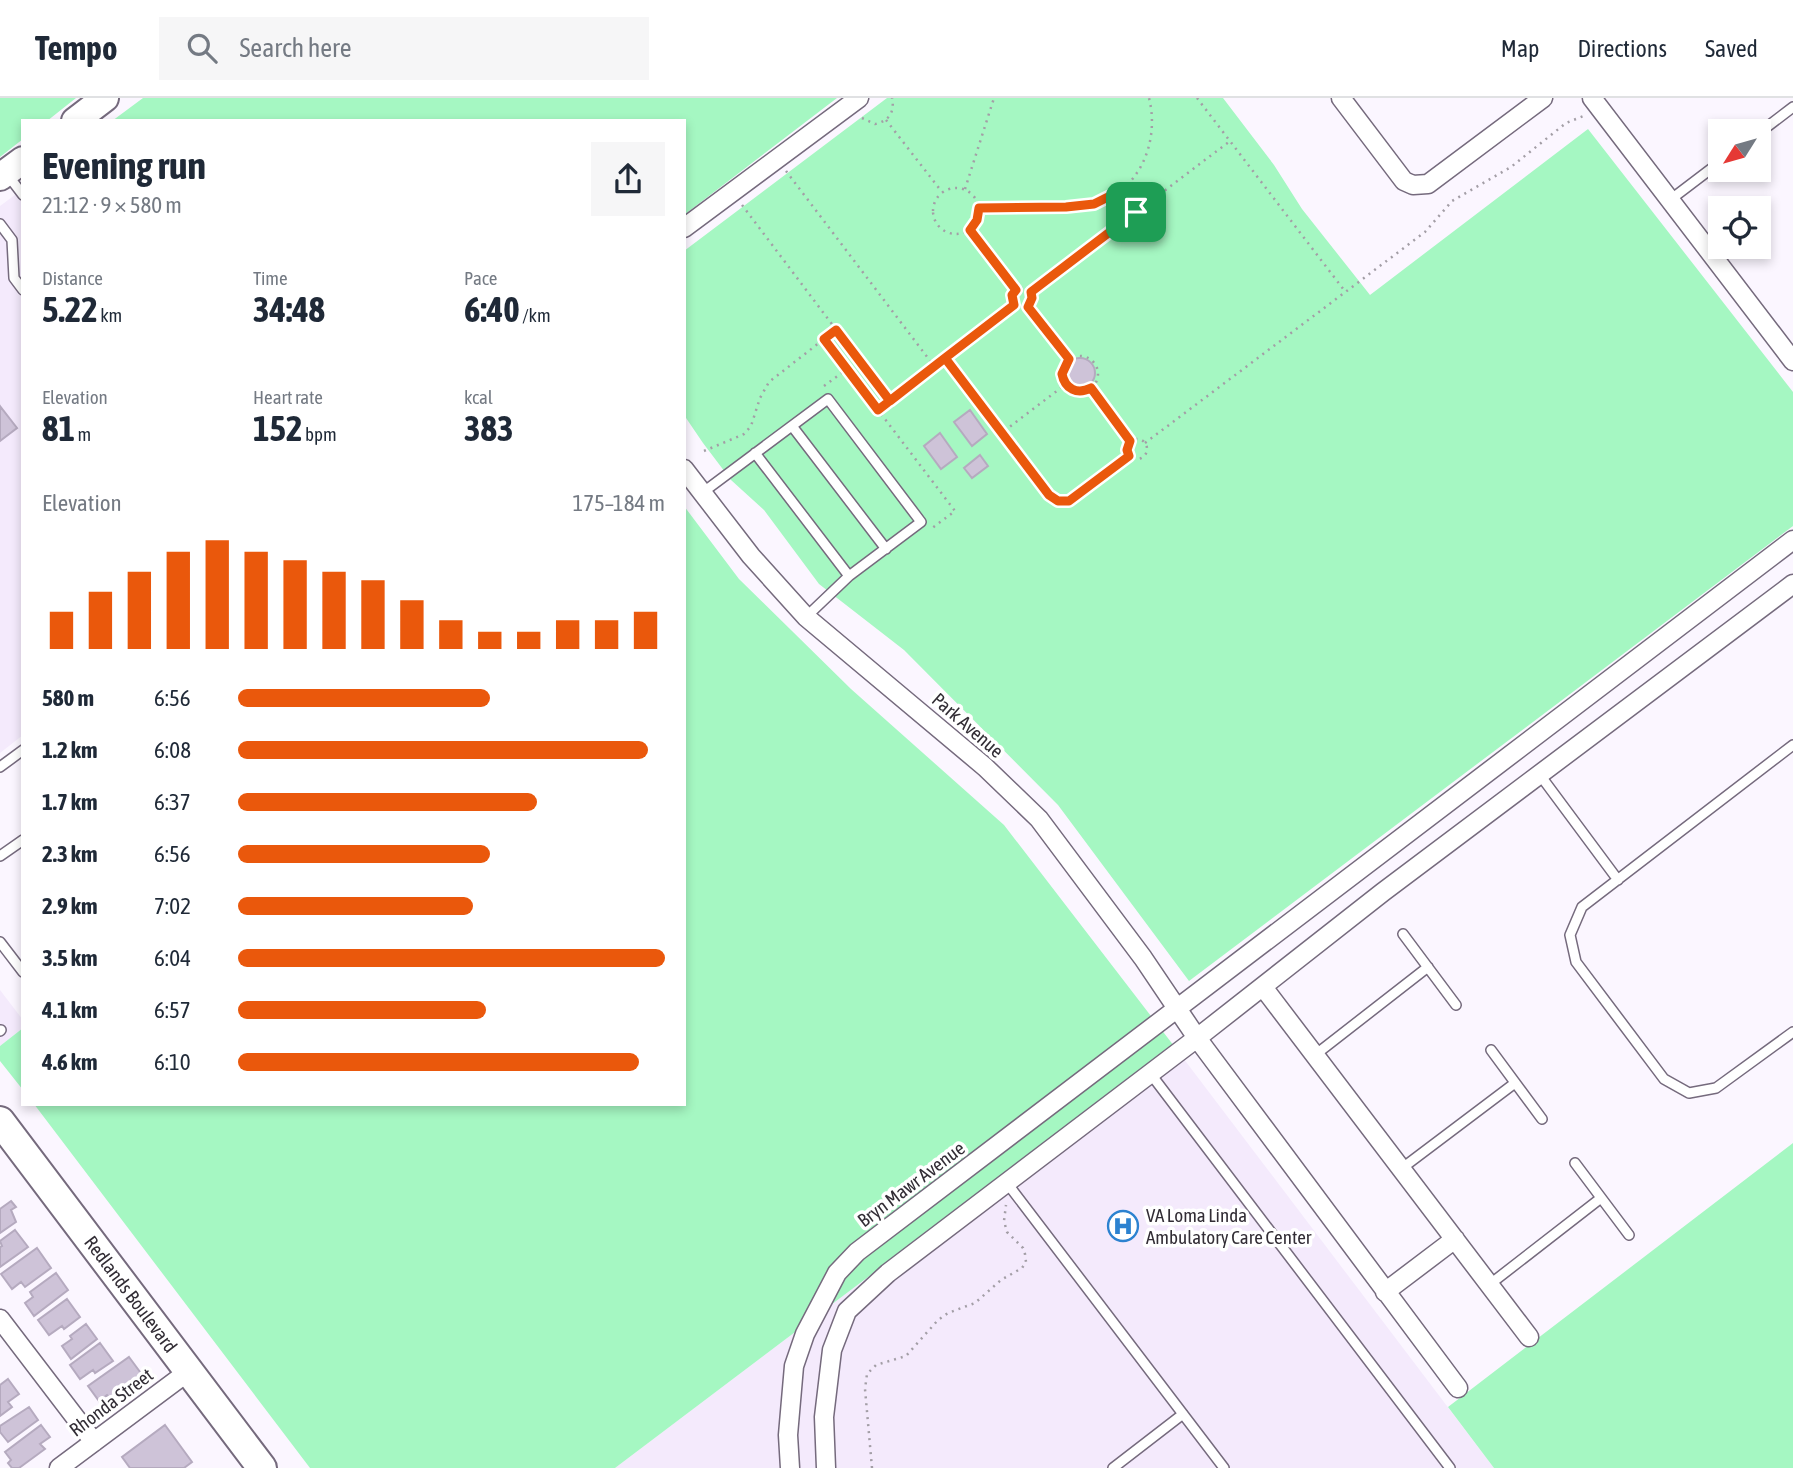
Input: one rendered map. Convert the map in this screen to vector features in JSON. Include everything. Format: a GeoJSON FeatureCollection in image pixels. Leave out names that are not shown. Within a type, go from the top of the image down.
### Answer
{"type":"FeatureCollection","features":[{"type":"Feature","properties":{"kind":"main road"},"geometry":{"type":"LineString","coordinates":[[78,119],[105,98]]}},
{"type":"Feature","properties":{"kind":"main road","name":"Redlands Boulevard"},"geometry":{"type":"LineString","coordinates":[[0,1121],[262,1468]]}},
{"type":"Feature","properties":{"kind":"street"},"geometry":{"type":"LineString","coordinates":[[1341,98],[1404,181],[1413,185],[1428,184],[1543,98]]}},
{"type":"Feature","properties":{"kind":"street"},"geometry":{"type":"LineString","coordinates":[[1598,106],[1793,361]]}},
{"type":"Feature","properties":{"kind":"street"},"geometry":{"type":"LineString","coordinates":[[686,227],[859,107]]}},
{"type":"Feature","properties":{"kind":"street","name":"Park Avenue"},"geometry":{"type":"LineString","coordinates":[[686,472],[751,556],[806,617],[985,767],[1039,819],[1143,958],[1197,1038],[1458,1388]]}},
{"type":"Feature","properties":{"kind":"street","name":"Bryn Mawr Avenue"},"geometry":{"type":"LineString","coordinates":[[790,1468],[788,1435],[794,1366],[805,1334],[837,1273],[857,1252],[1793,540]]}},
{"type":"Feature","properties":{"kind":"street"},"geometry":{"type":"LineString","coordinates":[[826,1468],[824,1417],[832,1350],[847,1311],[888,1273],[1197,1038],[1383,892],[1793,584]]}},
{"type":"Feature","properties":{"kind":"street"},"geometry":{"type":"LineString","coordinates":[[1520,749],[1540,775]]}},
{"type":"Feature","properties":{"kind":"street"},"geometry":{"type":"LineString","coordinates":[[1263,987],[1529,1337]]}},
{"type":"Feature","properties":{"kind":"street"},"geometry":{"type":"LineString","coordinates":[[1385,1293],[1455,1239]]}},
{"type":"Feature","properties":{"kind":"street"},"geometry":{"type":"LineString","coordinates":[[0,1319],[94,1442]]}},
{"type":"Feature","properties":{"kind":"street","name":"Rhonda Street"},"geometry":{"type":"LineString","coordinates":[[59,1468],[189,1371]]}},
{"type":"Feature","properties":{"kind":"lane"},"geometry":{"type":"LineString","coordinates":[[1771,124],[1793,107]]}},
{"type":"Feature","properties":{"kind":"lane"},"geometry":{"type":"LineString","coordinates":[[9,170],[21,191]]}},
{"type":"Feature","properties":{"kind":"lane"},"geometry":{"type":"LineString","coordinates":[[1670,200],[1708,171]]}},
{"type":"Feature","properties":{"kind":"lane"},"geometry":{"type":"LineString","coordinates":[[0,224],[12,240],[14,278],[21,287]]}},
{"type":"Feature","properties":{"kind":"lane"},"geometry":{"type":"LineString","coordinates":[[702,493],[828,399],[921,522],[849,576],[806,617]]}},
{"type":"Feature","properties":{"kind":"lane"},"geometry":{"type":"LineString","coordinates":[[792,426],[886,549]]}},
{"type":"Feature","properties":{"kind":"lane"},"geometry":{"type":"LineString","coordinates":[[755,453],[849,576]]}},
{"type":"Feature","properties":{"kind":"lane"},"geometry":{"type":"LineString","coordinates":[[1793,745],[1582,907],[1570,935],[1576,962],[1664,1079],[1689,1093],[1716,1088],[1793,1032]]}},
{"type":"Feature","properties":{"kind":"lane"},"geometry":{"type":"LineString","coordinates":[[0,767],[21,751]]}},
{"type":"Feature","properties":{"kind":"lane"},"geometry":{"type":"LineString","coordinates":[[1540,775],[1618,880]]}},
{"type":"Feature","properties":{"kind":"lane"},"geometry":{"type":"LineString","coordinates":[[0,856],[21,840]]}},
{"type":"Feature","properties":{"kind":"lane"},"geometry":{"type":"LineString","coordinates":[[1403,934],[1456,1005]]}},
{"type":"Feature","properties":{"kind":"lane"},"geometry":{"type":"LineString","coordinates":[[0,942],[21,969]]}},
{"type":"Feature","properties":{"kind":"lane"},"geometry":{"type":"LineString","coordinates":[[1315,1055],[1428,967]]}},
{"type":"Feature","properties":{"kind":"lane"},"geometry":{"type":"LineString","coordinates":[[1492,1051],[1542,1119]]}},
{"type":"Feature","properties":{"kind":"lane"},"geometry":{"type":"LineString","coordinates":[[1150,1073],[1450,1468]]}},
{"type":"Feature","properties":{"kind":"lane"},"geometry":{"type":"LineString","coordinates":[[1401,1169],[1515,1083]]}},
{"type":"Feature","properties":{"kind":"lane"},"geometry":{"type":"LineString","coordinates":[[1575,1163],[1629,1235]]}},
{"type":"Feature","properties":{"kind":"lane"},"geometry":{"type":"LineString","coordinates":[[1007,1183],[1224,1468]]}},
{"type":"Feature","properties":{"kind":"lane"},"geometry":{"type":"LineString","coordinates":[[1489,1285],[1601,1198]]}},
{"type":"Feature","properties":{"kind":"lane"},"geometry":{"type":"LineString","coordinates":[[1113,1468],[1183,1414]]}},
{"type":"Feature","properties":{"kind":"path"},"geometry":{"type":"LineString","coordinates":[[859,107],[863,120],[875,124],[886,120],[893,110],[892,98]]}},
{"type":"Feature","properties":{"kind":"path"},"geometry":{"type":"LineString","coordinates":[[965,189],[994,98]]}},
{"type":"Feature","properties":{"kind":"path"},"geometry":{"type":"LineString","coordinates":[[979,208],[1094,204],[1120,191],[1136,176],[1147,157],[1153,136],[1153,114],[1149,98]]}},
{"type":"Feature","properties":{"kind":"path"},"geometry":{"type":"LineString","coordinates":[[1197,98],[1344,290]]}},
{"type":"Feature","properties":{"kind":"path"},"geometry":{"type":"LineString","coordinates":[[1145,443],[1344,290],[1425,232],[1452,201],[1511,167],[1566,123],[1582,118],[1598,106]]}},
{"type":"Feature","properties":{"kind":"path"},"geometry":{"type":"LineString","coordinates":[[886,120],[942,192]]}},
{"type":"Feature","properties":{"kind":"path"},"geometry":{"type":"LineString","coordinates":[[1031,292],[1230,141]]}},
{"type":"Feature","properties":{"kind":"path"},"geometry":{"type":"LineString","coordinates":[[786,171],[934,366]]}},
{"type":"Feature","properties":{"kind":"path"},"geometry":{"type":"LineString","coordinates":[[953,188],[965,189],[975,197],[979,208],[977,220],[970,230],[954,234],[947,232],[935,221],[933,206],[942,192],[953,188]]}},
{"type":"Feature","properties":{"kind":"path"},"geometry":{"type":"LineString","coordinates":[[1120,191],[1136,212]]}},
{"type":"Feature","properties":{"kind":"path"},"geometry":{"type":"LineString","coordinates":[[1448,197],[1452,201]]}},
{"type":"Feature","properties":{"kind":"path"},"geometry":{"type":"LineString","coordinates":[[741,205],[890,401]]}},
{"type":"Feature","properties":{"kind":"path"},"geometry":{"type":"LineString","coordinates":[[970,230],[1016,290]]}},
{"type":"Feature","properties":{"kind":"path"},"geometry":{"type":"LineString","coordinates":[[1025,288],[1031,292],[1032,298],[1028,307],[1023,309],[1014,305],[1012,295],[1016,290],[1025,288]]}},
{"type":"Feature","properties":{"kind":"path"},"geometry":{"type":"LineString","coordinates":[[824,339],[878,410],[1014,305]]}},
{"type":"Feature","properties":{"kind":"path"},"geometry":{"type":"LineString","coordinates":[[1028,307],[1069,359]]}},
{"type":"Feature","properties":{"kind":"path"},"geometry":{"type":"LineString","coordinates":[[704,451],[733,441],[744,434],[751,426],[760,398],[769,383],[836,330]]}},
{"type":"Feature","properties":{"kind":"path"},"geometry":{"type":"LineString","coordinates":[[1085,356],[1094,363],[1097,379],[1091,388],[1080,392],[1066,384],[1062,374],[1069,359],[1085,356]]}},
{"type":"Feature","properties":{"kind":"path"},"geometry":{"type":"LineString","coordinates":[[945,358],[1049,495],[1058,501],[1069,501],[1129,456]]}},
{"type":"Feature","properties":{"kind":"path"},"geometry":{"type":"LineString","coordinates":[[1001,434],[1066,384]]}},
{"type":"Feature","properties":{"kind":"path"},"geometry":{"type":"LineString","coordinates":[[1091,388],[1130,441]]}},
{"type":"Feature","properties":{"kind":"path"},"geometry":{"type":"LineString","coordinates":[[1140,439],[1145,443],[1148,449],[1143,458],[1137,460],[1129,456],[1127,450],[1130,441],[1140,439]]}},
{"type":"Feature","properties":{"kind":"path"},"geometry":{"type":"LineString","coordinates":[[934,484],[939,480]]}},
{"type":"Feature","properties":{"kind":"path"},"geometry":{"type":"LineString","coordinates":[[872,1468],[864,1388],[867,1374],[876,1365],[906,1356],[938,1320],[948,1313],[975,1303],[1001,1280],[1022,1268],[1026,1262],[1025,1254],[1023,1248],[1007,1233],[1004,1221],[1006,1205]]}},
{"type":"Feature","properties":{"kind":"shaded area"},"geometry":{"type":"Polygon","coordinates":[[[21,190],[21,737],[0,753],[0,206],[21,190]]]}},
{"type":"Feature","properties":{"kind":"shaded area"},"geometry":{"type":"Polygon","coordinates":[[[0,990],[21,1017],[21,1030],[0,1046],[0,990]]]}},
{"type":"Feature","properties":{"kind":"shaded area","name":"VA Loma Linda Ambulatory Care Center"},"geometry":{"type":"Polygon","coordinates":[[[1174,1046],[1494,1468],[615,1468],[1174,1046]]]}},
{"type":"Feature","properties":{"kind":"green space"},"geometry":{"type":"Polygon","coordinates":[[[0,98],[76,98],[50,119],[21,119],[21,141],[0,157],[0,98]]]}},
{"type":"Feature","properties":{"kind":"green space"},"geometry":{"type":"Polygon","coordinates":[[[143,98],[837,98],[686,213],[686,119],[115,119],[143,98]]]}},
{"type":"Feature","properties":{"kind":"green space"},"geometry":{"type":"Polygon","coordinates":[[[887,98],[1223,98],[1274,165],[1302,209],[1370,295],[1588,129],[1793,392],[1793,526],[1189,981],[1058,805],[904,650],[819,584],[764,510],[731,480],[703,443],[686,418],[686,249],[887,98]]]}},
{"type":"Feature","properties":{"kind":"green space"},"geometry":{"type":"Polygon","coordinates":[[[686,509],[739,579],[851,689],[1004,825],[1174,1046],[615,1468],[310,1468],[36,1106],[686,1106],[686,509]]]}},
{"type":"Feature","properties":{"kind":"green space"},"geometry":{"type":"Polygon","coordinates":[[[21,1030],[21,1087],[0,1061],[0,1046],[21,1030]]]}},
{"type":"Feature","properties":{"kind":"green space"},"geometry":{"type":"Polygon","coordinates":[[[1793,1143],[1793,1468],[1494,1468],[1448,1407],[1793,1143]]]}},
{"type":"Feature","properties":{"kind":"building"},"geometry":{"type":"Polygon","coordinates":[[[1080,358],[1086,359],[1094,367],[1094,379],[1086,387],[1080,388],[1074,387],[1066,379],[1065,373],[1066,367],[1074,359],[1080,358]]]}},
{"type":"Feature","properties":{"kind":"building"},"geometry":{"type":"Polygon","coordinates":[[[0,406],[17,428],[0,441],[0,406]]]}},
{"type":"Feature","properties":{"kind":"building"},"geometry":{"type":"Polygon","coordinates":[[[970,410],[987,434],[972,446],[954,422],[970,410]]]}},
{"type":"Feature","properties":{"kind":"building"},"geometry":{"type":"Polygon","coordinates":[[[940,433],[957,457],[941,469],[924,446],[940,433]]]}},
{"type":"Feature","properties":{"kind":"building"},"geometry":{"type":"Polygon","coordinates":[[[980,455],[988,466],[972,478],[964,468],[980,455]]]}},
{"type":"Feature","properties":{"kind":"building"},"geometry":{"type":"Polygon","coordinates":[[[11,1201],[16,1207],[11,1210],[16,1222],[0,1233],[0,1209],[11,1201]]]}},
{"type":"Feature","properties":{"kind":"building"},"geometry":{"type":"Polygon","coordinates":[[[15,1230],[28,1247],[0,1267],[0,1241],[15,1230]]]}},
{"type":"Feature","properties":{"kind":"building"},"geometry":{"type":"Polygon","coordinates":[[[37,1248],[51,1268],[25,1287],[21,1282],[12,1289],[1,1274],[37,1248]]]}},
{"type":"Feature","properties":{"kind":"building"},"geometry":{"type":"Polygon","coordinates":[[[56,1273],[68,1290],[34,1316],[25,1303],[33,1297],[30,1292],[56,1273]]]}},
{"type":"Feature","properties":{"kind":"building"},"geometry":{"type":"Polygon","coordinates":[[[67,1299],[80,1317],[64,1329],[62,1326],[49,1335],[38,1320],[67,1299]]]}},
{"type":"Feature","properties":{"kind":"building"},"geometry":{"type":"Polygon","coordinates":[[[86,1324],[97,1339],[71,1359],[62,1346],[86,1324]]]}},
{"type":"Feature","properties":{"kind":"building"},"geometry":{"type":"Polygon","coordinates":[[[100,1343],[113,1361],[80,1379],[70,1365],[100,1343]]]}},
{"type":"Feature","properties":{"kind":"building"},"geometry":{"type":"Polygon","coordinates":[[[129,1357],[143,1376],[111,1399],[107,1395],[99,1401],[88,1386],[129,1357]]]}},
{"type":"Feature","properties":{"kind":"building"},"geometry":{"type":"Polygon","coordinates":[[[8,1379],[19,1394],[8,1402],[12,1407],[0,1416],[0,1385],[8,1379]]]}},
{"type":"Feature","properties":{"kind":"building"},"geometry":{"type":"Polygon","coordinates":[[[29,1407],[38,1420],[8,1442],[0,1432],[0,1426],[29,1407]]]}},
{"type":"Feature","properties":{"kind":"building"},"geometry":{"type":"Polygon","coordinates":[[[41,1425],[50,1437],[40,1444],[45,1449],[19,1468],[12,1468],[8,1463],[11,1460],[5,1452],[41,1425]]]}},
{"type":"Feature","properties":{"kind":"building"},"geometry":{"type":"Polygon","coordinates":[[[165,1425],[192,1462],[184,1468],[130,1468],[122,1457],[165,1425]]]}},
{"type":"Feature","properties":{"kind":"place","name":"VA Loma Linda Ambulatory Care Center"},"geometry":{"type":"Point","coordinates":[1123,1226]}},
{"type":"Feature","properties":{"kind":"route"},"geometry":{"type":"LineString","coordinates":[[1136,212],[1031,292],[1032,302],[1028,307],[1069,359],[1063,369],[1063,380],[1074,391],[1091,388],[1130,441],[1127,450],[1129,456],[1069,501],[1058,501],[1049,495],[945,358],[934,366],[890,401],[878,410],[824,339],[836,330],[890,401],[934,366],[1014,305],[1012,295],[1016,290],[970,230],[977,220],[979,208],[1094,204],[1120,191],[1136,212]]}}]}
